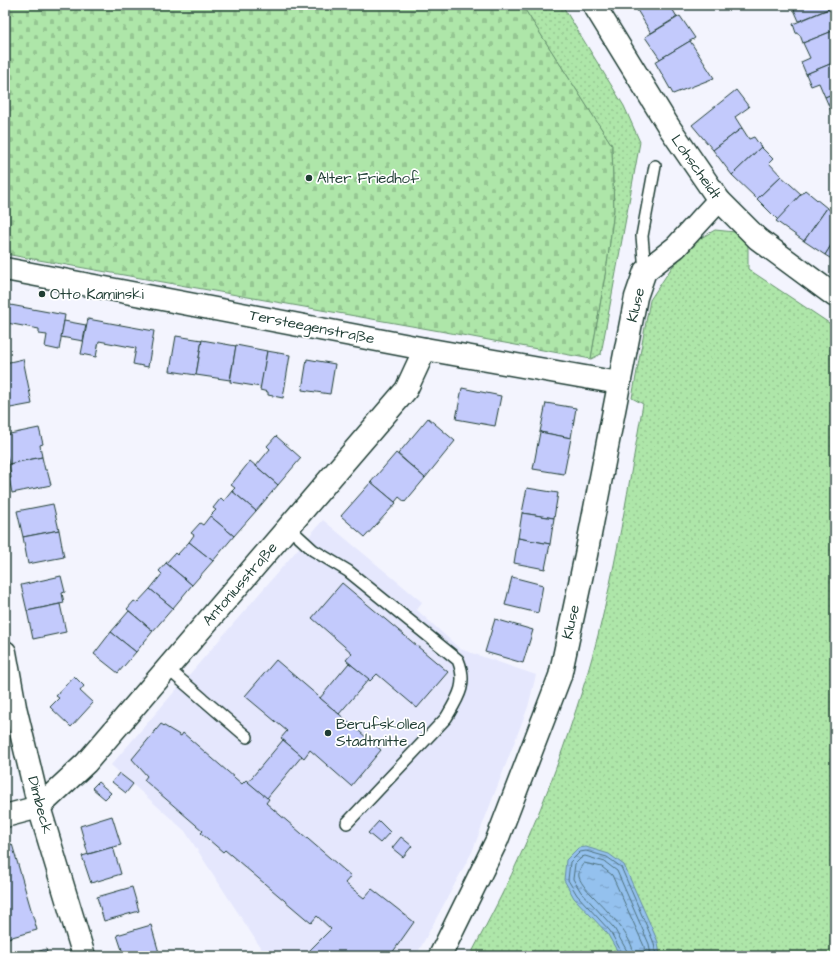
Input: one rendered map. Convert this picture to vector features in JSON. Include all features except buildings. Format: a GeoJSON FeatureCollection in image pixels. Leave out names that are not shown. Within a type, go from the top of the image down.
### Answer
{"type":"FeatureCollection","features":[{"type":"Feature","properties":{"kind":"street","name":"Lohscheidt"},"geometry":{"type":"LineString","coordinates":[[594,5],[668,128],[719,200],[758,239],[835,296]]}},
{"type":"Feature","properties":{"kind":"street","name":"Kluse"},"geometry":{"type":"LineString","coordinates":[[440,956],[497,840],[560,676],[586,555],[636,297],[645,271],[676,247],[719,200]]}},
{"type":"Feature","properties":{"kind":"street","name":"Tersteegenstraße"},"geometry":{"type":"LineString","coordinates":[[5,269],[425,349],[619,383]]}},
{"type":"Feature","properties":{"kind":"street","name":"Antoniusstraße"},"geometry":{"type":"LineString","coordinates":[[39,807],[86,763],[406,390],[425,349]]}},
{"type":"Feature","properties":{"kind":"street","name":"Dimbeck"},"geometry":{"type":"LineString","coordinates":[[5,652],[10,709],[84,956]]}},
{"type":"Feature","properties":{"kind":"street"},"geometry":{"type":"LineString","coordinates":[[5,816],[39,807]]}},
{"type":"Feature","properties":{"kind":"lane","name":"Kluse"},"geometry":{"type":"LineString","coordinates":[[645,271],[642,236],[655,166]]}},
{"type":"Feature","properties":{"kind":"lane"},"geometry":{"type":"LineString","coordinates":[[288,527],[313,550],[348,571],[458,660],[461,667],[463,679],[459,693],[446,718],[347,822]]}},
{"type":"Feature","properties":{"kind":"lane"},"geometry":{"type":"LineString","coordinates":[[168,668],[247,736]]}},
{"type":"Feature","properties":{"kind":"shaded area","name":"Berufskolleg Stadtmitte"},"geometry":{"type":"Polygon","coordinates":[[[323,520],[422,602],[417,610],[460,649],[536,675],[528,707],[472,852],[416,956],[266,956],[185,831],[111,765],[323,520]]]}},
{"type":"Feature","properties":{"kind":"green space","name":"Alter Friedhof"},"geometry":{"type":"Polygon","coordinates":[[[5,5],[522,5],[612,145],[614,210],[608,258],[591,359],[5,254],[5,5]]]}},
{"type":"Feature","properties":{"kind":"green space"},"geometry":{"type":"Polygon","coordinates":[[[522,5],[562,5],[624,106],[640,142],[601,354],[591,359],[608,258],[614,210],[612,145],[522,5]]]}},
{"type":"Feature","properties":{"kind":"green space"},"geometry":{"type":"Polygon","coordinates":[[[715,230],[735,232],[748,240],[748,269],[835,327],[835,956],[470,956],[511,875],[541,808],[570,728],[593,653],[618,547],[643,404],[632,398],[650,300],[672,267],[699,239],[715,230]]]}},
{"type":"Feature","properties":{"kind":"water"},"geometry":{"type":"Polygon","coordinates":[[[586,847],[609,854],[624,865],[658,942],[660,956],[620,956],[607,933],[574,898],[564,880],[566,860],[578,848],[586,847]]]}},
{"type":"Feature","properties":{"kind":"place","name":"Alter Friedhof"},"geometry":{"type":"Point","coordinates":[309,178]}},
{"type":"Feature","properties":{"kind":"place","name":"Otto Kaminski"},"geometry":{"type":"Point","coordinates":[42,294]}},
{"type":"Feature","properties":{"kind":"place","name":"Berufskolleg Stadtmitte"},"geometry":{"type":"Point","coordinates":[328,733]}}]}
